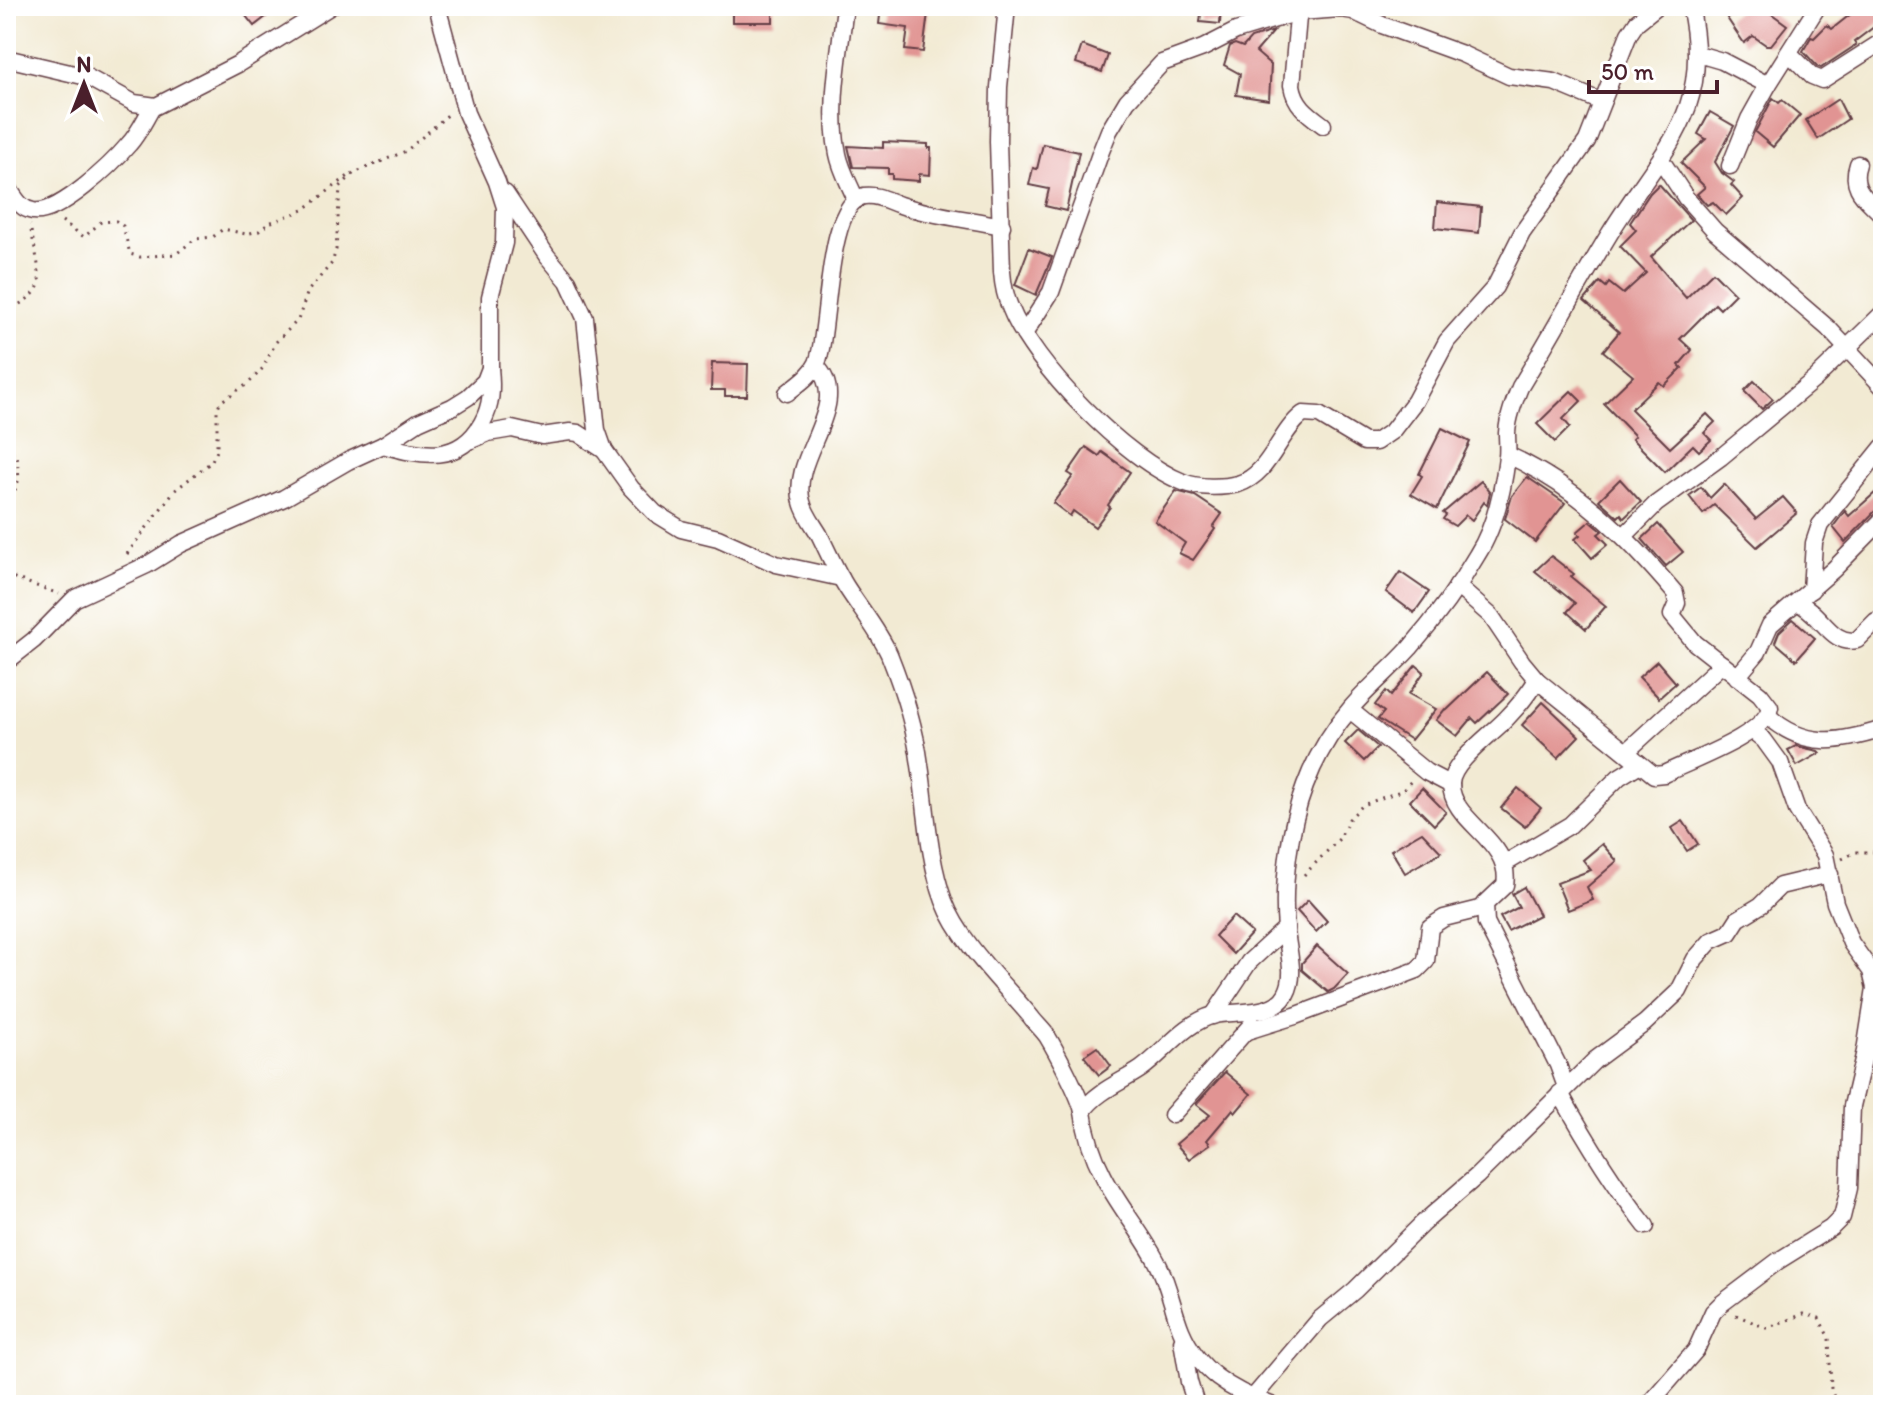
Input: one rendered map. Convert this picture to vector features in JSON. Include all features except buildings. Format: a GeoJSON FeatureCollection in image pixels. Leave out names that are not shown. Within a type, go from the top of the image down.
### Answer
{"type":"FeatureCollection","features":[{"type":"Feature","properties":{"kind":"street"},"geometry":{"type":"LineString","coordinates":[[6,58],[87,77],[134,103],[153,106],[172,100],[238,64],[331,6]]}},
{"type":"Feature","properties":{"kind":"street"},"geometry":{"type":"LineString","coordinates":[[437,6],[462,102],[497,182],[547,256],[568,281],[585,318],[597,430],[604,450],[640,498],[655,513],[681,529],[718,538],[776,564],[841,578]]}},
{"type":"Feature","properties":{"kind":"street"},"geometry":{"type":"LineString","coordinates":[[845,6],[835,107],[837,144],[856,200]]}},
{"type":"Feature","properties":{"kind":"street"},"geometry":{"type":"LineString","coordinates":[[1007,6],[999,101],[1004,292],[1024,334],[1068,392],[1095,419],[1163,472],[1184,483],[1221,487],[1248,480],[1257,473],[1298,418],[1307,413],[1319,415],[1354,438],[1376,442],[1385,438],[1403,419],[1447,341],[1495,287],[1522,233],[1587,141],[1629,34],[1637,22],[1657,6]]}},
{"type":"Feature","properties":{"kind":"street"},"geometry":{"type":"LineString","coordinates":[[1083,1111],[1092,1101],[1141,1068],[1173,1039],[1213,1016],[1262,1009],[1280,1002],[1290,986],[1290,950],[1286,928],[1289,846],[1295,814],[1306,783],[1350,710],[1409,649],[1480,552],[1491,526],[1508,455],[1510,417],[1520,387],[1617,222],[1676,136],[1691,96],[1698,54],[1690,6]]}},
{"type":"Feature","properties":{"kind":"street"},"geometry":{"type":"LineString","coordinates":[[1730,166],[1749,119],[1818,6]]}},
{"type":"Feature","properties":{"kind":"street"},"geometry":{"type":"LineString","coordinates":[[1024,334],[1051,292],[1109,131],[1127,101],[1162,63],[1248,27],[1299,9],[1353,11],[1509,76],[1554,82],[1602,102]]}},
{"type":"Feature","properties":{"kind":"street"},"geometry":{"type":"LineString","coordinates":[[1299,9],[1292,85],[1294,97],[1303,110],[1323,125]]}},
{"type":"Feature","properties":{"kind":"street"},"geometry":{"type":"LineString","coordinates":[[1789,53],[1812,76],[1822,80],[1883,41]]}},
{"type":"Feature","properties":{"kind":"street"},"geometry":{"type":"LineString","coordinates":[[1698,54],[1722,61],[1768,85]]}},
{"type":"Feature","properties":{"kind":"street"},"geometry":{"type":"LineString","coordinates":[[6,185],[27,209],[47,211],[64,203],[125,149],[153,106]]}},
{"type":"Feature","properties":{"kind":"street"},"geometry":{"type":"LineString","coordinates":[[1661,160],[1686,198],[1715,231],[1828,328],[1883,387]]}},
{"type":"Feature","properties":{"kind":"street"},"geometry":{"type":"LineString","coordinates":[[1858,164],[1856,185],[1883,216]]}},
{"type":"Feature","properties":{"kind":"street"},"geometry":{"type":"LineString","coordinates":[[383,445],[427,454],[461,449],[471,440],[489,408],[492,393],[490,297],[504,243],[506,221],[497,182]]}},
{"type":"Feature","properties":{"kind":"street"},"geometry":{"type":"LineString","coordinates":[[787,393],[816,366],[823,343],[825,305],[833,257],[844,219],[856,200],[866,196],[877,197],[939,216],[1002,226]]}},
{"type":"Feature","properties":{"kind":"street"},"geometry":{"type":"LineString","coordinates":[[1624,536],[1656,504],[1721,457],[1815,379],[1883,313]]}},
{"type":"Feature","properties":{"kind":"street"},"geometry":{"type":"LineString","coordinates":[[816,366],[827,379],[827,398],[824,417],[805,461],[800,491],[808,517],[841,578],[888,652],[906,702],[920,762],[928,831],[944,901],[959,929],[1046,1034],[1083,1111],[1084,1129],[1102,1173],[1120,1208],[1157,1262],[1191,1350],[1209,1372],[1233,1390],[1271,1405]]}},
{"type":"Feature","properties":{"kind":"street"},"geometry":{"type":"LineString","coordinates":[[6,662],[34,640],[74,599],[147,565],[181,544],[284,498],[348,461],[383,445],[418,422],[468,397],[485,381],[490,368]]}},
{"type":"Feature","properties":{"kind":"street"},"geometry":{"type":"LineString","coordinates":[[471,440],[512,429],[542,436],[570,432],[578,433],[604,450]]}},
{"type":"Feature","properties":{"kind":"street"},"geometry":{"type":"LineString","coordinates":[[1811,590],[1811,558],[1820,525],[1883,447]]}},
{"type":"Feature","properties":{"kind":"street"},"geometry":{"type":"LineString","coordinates":[[1457,586],[1491,616],[1537,680],[1654,775],[1660,775],[1753,731],[1768,716],[1770,707],[1767,701],[1684,632],[1672,615],[1677,603],[1675,593],[1624,536],[1569,489],[1544,472],[1508,455]]}},
{"type":"Feature","properties":{"kind":"street"},"geometry":{"type":"LineString","coordinates":[[1737,677],[1758,652],[1766,629],[1811,590],[1883,519]]}},
{"type":"Feature","properties":{"kind":"street"},"geometry":{"type":"LineString","coordinates":[[1797,602],[1816,613],[1845,642],[1857,640],[1883,618]]}},
{"type":"Feature","properties":{"kind":"street"},"geometry":{"type":"LineString","coordinates":[[1627,751],[1722,664]]}},
{"type":"Feature","properties":{"kind":"street"},"geometry":{"type":"LineString","coordinates":[[1247,1031],[1417,970],[1426,961],[1430,927],[1444,918],[1484,908],[1505,885],[1504,864],[1489,840],[1457,803],[1451,785],[1456,770],[1520,704],[1537,680]]}},
{"type":"Feature","properties":{"kind":"street"},"geometry":{"type":"LineString","coordinates":[[1350,710],[1421,768],[1451,785]]}},
{"type":"Feature","properties":{"kind":"street"},"geometry":{"type":"LineString","coordinates":[[1768,716],[1794,735],[1813,740],[1842,739],[1883,729]]}},
{"type":"Feature","properties":{"kind":"street"},"geometry":{"type":"LineString","coordinates":[[1648,1405],[1696,1350],[1717,1308],[1778,1261],[1831,1228],[1844,1212],[1849,1188],[1852,1106],[1875,988],[1871,971],[1851,943],[1835,903],[1830,871],[1819,844],[1791,799],[1780,762],[1753,731]]}},
{"type":"Feature","properties":{"kind":"street"},"geometry":{"type":"LineString","coordinates":[[1504,864],[1570,825],[1619,777],[1640,764]]}},
{"type":"Feature","properties":{"kind":"street"},"geometry":{"type":"LineString","coordinates":[[1252,1399],[1320,1319],[1477,1176],[1563,1090],[1679,991],[1692,964],[1711,941],[1729,933],[1738,919],[1761,905],[1775,889],[1830,871]]}},
{"type":"Feature","properties":{"kind":"street"},"geometry":{"type":"LineString","coordinates":[[1484,908],[1486,923],[1558,1065],[1563,1090],[1601,1165],[1646,1226]]}},
{"type":"Feature","properties":{"kind":"street"},"geometry":{"type":"LineString","coordinates":[[1213,1016],[1249,962],[1286,928]]}},
{"type":"Feature","properties":{"kind":"street"},"geometry":{"type":"LineString","coordinates":[[1172,1115],[1247,1031],[1262,1009]]}},
{"type":"Feature","properties":{"kind":"street"},"geometry":{"type":"LineString","coordinates":[[1181,1330],[1182,1349],[1196,1405]]}},
{"type":"Feature","properties":{"kind":"path"},"geometry":{"type":"LineString","coordinates":[[47,211],[82,237],[101,222],[116,221],[123,226],[130,254],[164,257],[180,253],[195,239],[213,237],[223,229],[246,234],[259,231],[269,223],[303,210],[345,177],[397,156],[462,102]]}},
{"type":"Feature","properties":{"kind":"path"},"geometry":{"type":"LineString","coordinates":[[113,579],[128,553],[174,491],[213,459],[217,451],[217,410],[220,402],[249,383],[263,368],[276,342],[298,320],[306,294],[332,263],[337,235],[338,193],[354,173]]}},
{"type":"Feature","properties":{"kind":"path"},"geometry":{"type":"LineString","coordinates":[[6,312],[35,292],[39,285],[27,209]]}},
{"type":"Feature","properties":{"kind":"path"},"geometry":{"type":"LineString","coordinates":[[6,446],[17,456],[19,479],[6,515]]}},
{"type":"Feature","properties":{"kind":"path"},"geometry":{"type":"LineString","coordinates":[[6,575],[74,599]]}},
{"type":"Feature","properties":{"kind":"path"},"geometry":{"type":"LineString","coordinates":[[1287,891],[1340,838],[1353,814],[1370,800],[1403,790],[1421,768]]}},
{"type":"Feature","properties":{"kind":"path"},"geometry":{"type":"LineString","coordinates":[[1830,871],[1856,852],[1883,852]]}},
{"type":"Feature","properties":{"kind":"path"},"geometry":{"type":"LineString","coordinates":[[1717,1308],[1766,1328],[1804,1314],[1819,1318],[1829,1338],[1831,1389],[1837,1402],[1842,1405]]}}]}
